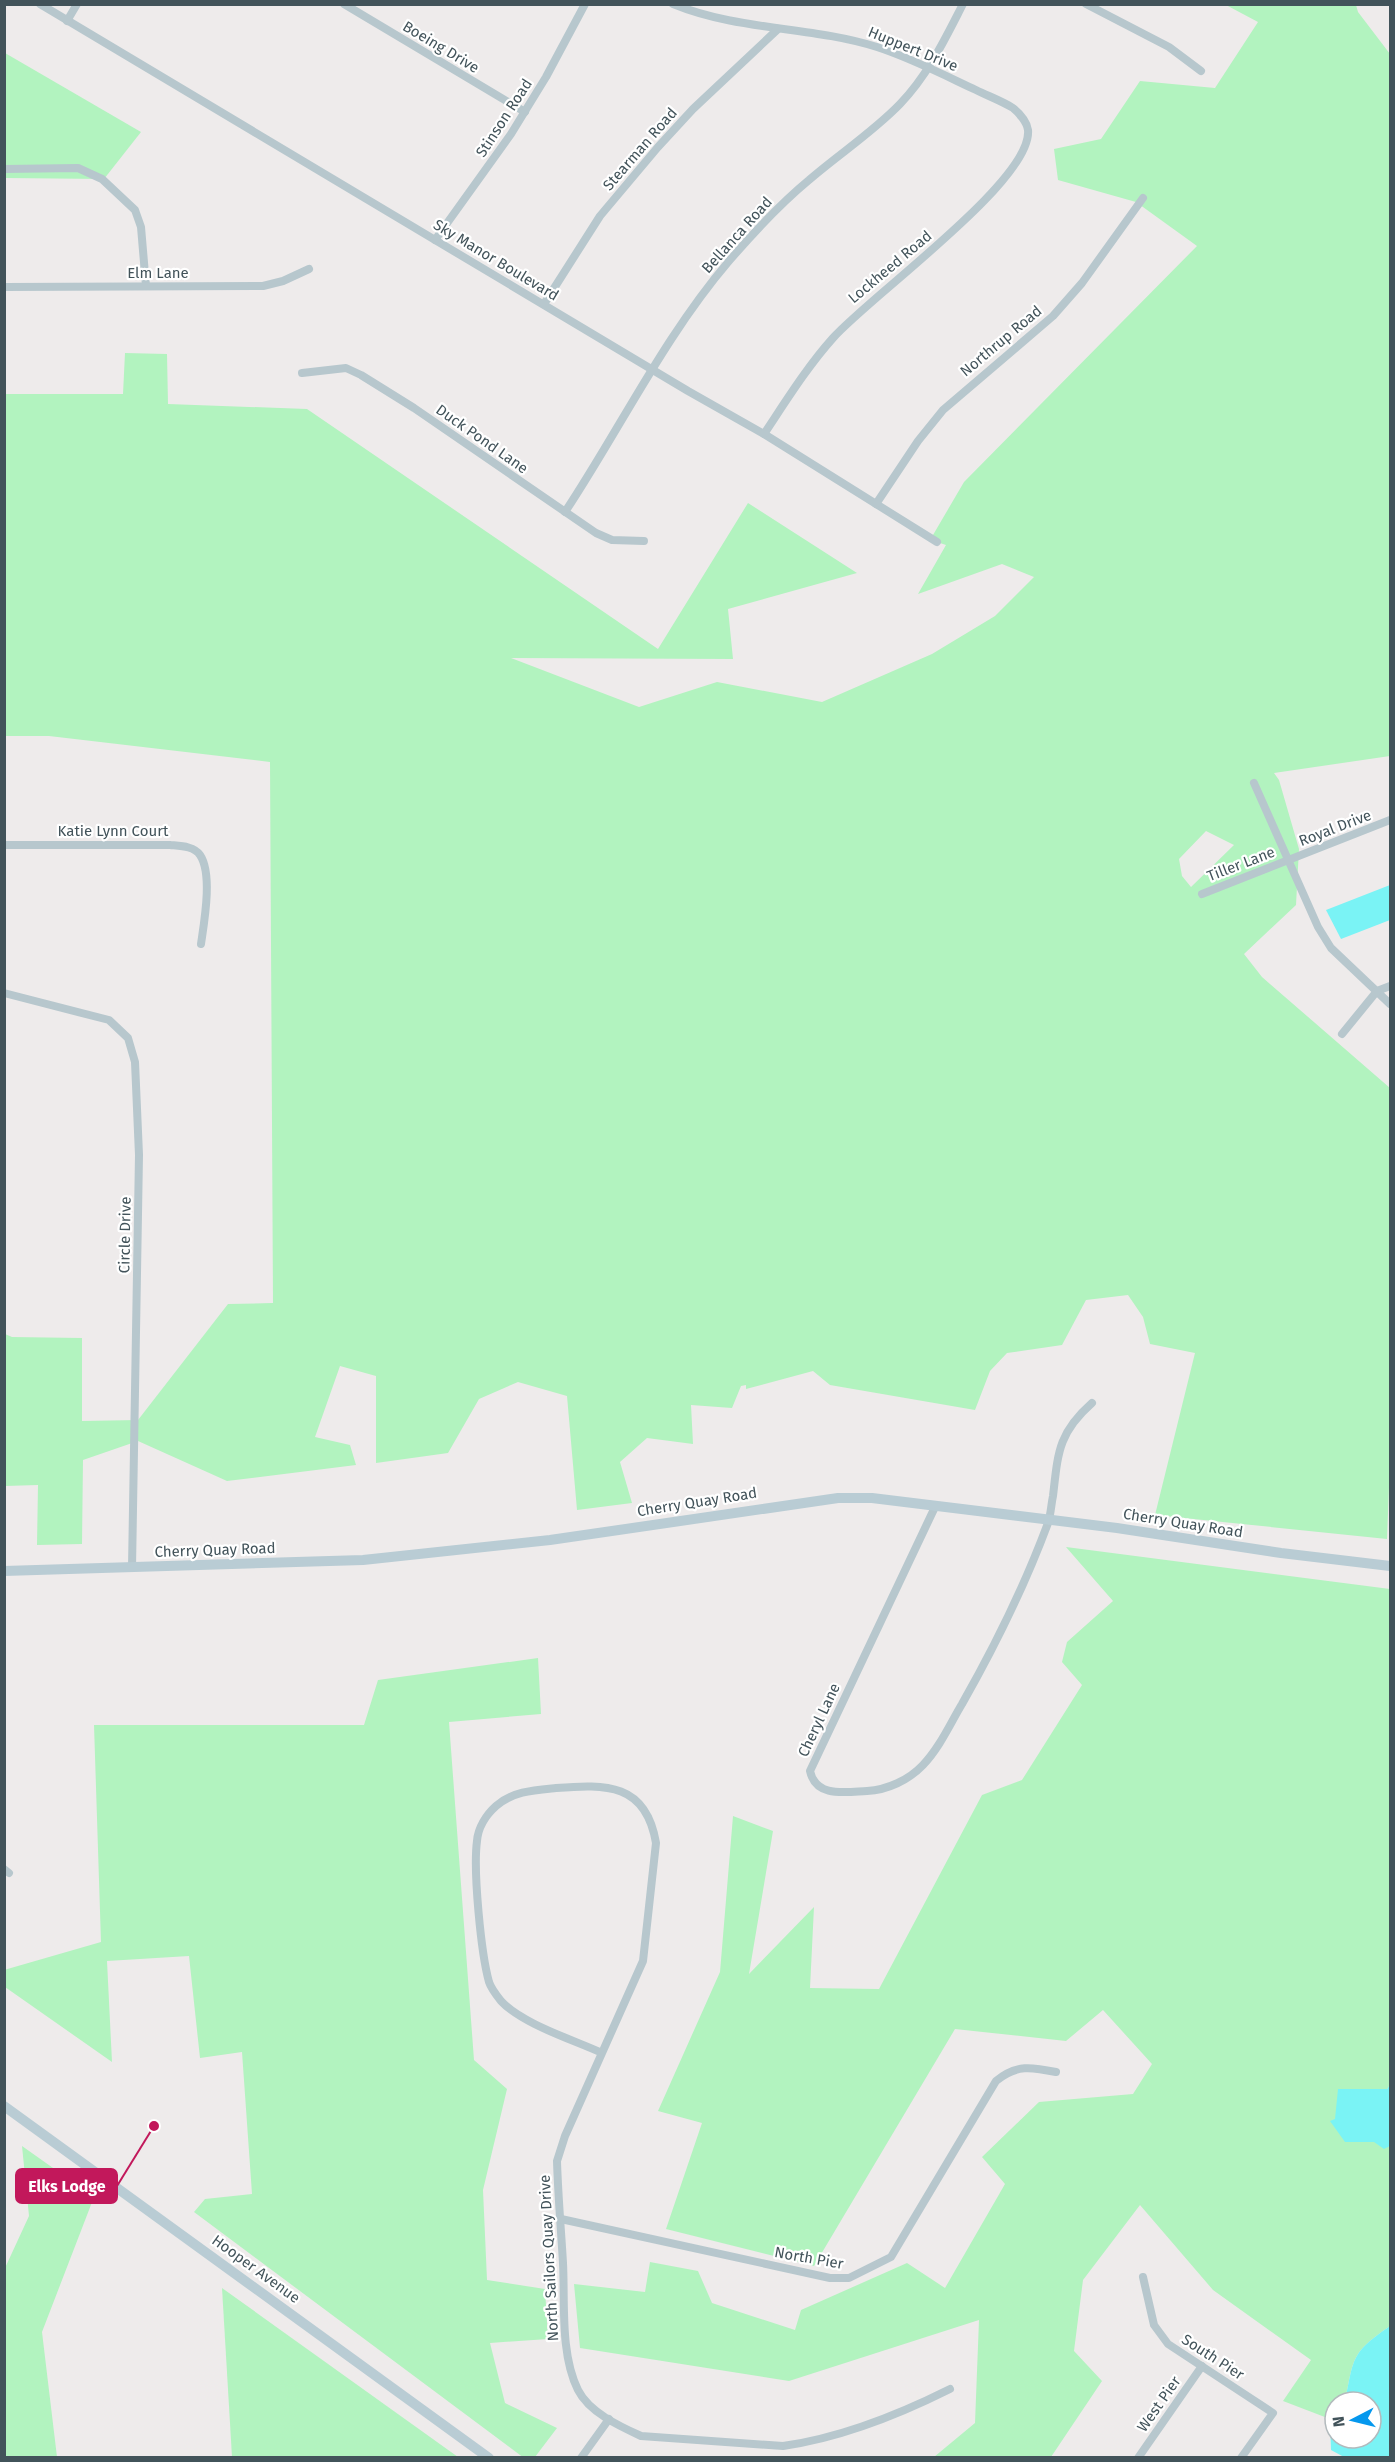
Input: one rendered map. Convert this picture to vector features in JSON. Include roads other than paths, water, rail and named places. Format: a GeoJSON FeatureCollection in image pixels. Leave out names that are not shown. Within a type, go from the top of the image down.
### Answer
{"type":"FeatureCollection","features":[{"type":"Feature","properties":{"kind":"street","name":"Sky Manor Boulevard"},"geometry":{"type":"LineString","coordinates":[[40,4],[764,434],[937,542]]}},
{"type":"Feature","properties":{"kind":"street"},"geometry":{"type":"LineString","coordinates":[[67,21],[77,4]]}},
{"type":"Feature","properties":{"kind":"street","name":"Boeing Drive"},"geometry":{"type":"LineString","coordinates":[[344,4],[525,112]]}},
{"type":"Feature","properties":{"kind":"street","name":"Stinson Road"},"geometry":{"type":"LineString","coordinates":[[435,240],[525,112],[585,4]]}},
{"type":"Feature","properties":{"kind":"street","name":"Huppert Drive"},"geometry":{"type":"LineString","coordinates":[[673,4],[738,24],[853,40],[930,68],[1014,109],[1026,123]]}},
{"type":"Feature","properties":{"kind":"street","name":"Bellanca Road"},"geometry":{"type":"LineString","coordinates":[[565,512],[609,446],[653,369],[687,316],[728,262],[769,216],[901,104],[930,68],[963,4]]}},
{"type":"Feature","properties":{"kind":"street"},"geometry":{"type":"LineString","coordinates":[[1086,4],[1169,47],[1201,71]]}},
{"type":"Feature","properties":{"kind":"street","name":"Stearman Road"},"geometry":{"type":"LineString","coordinates":[[544,304],[600,216],[651,156],[693,110],[778,29]]}},
{"type":"Feature","properties":{"kind":"street","name":"Lockheed Road"},"geometry":{"type":"LineString","coordinates":[[764,434],[813,362],[857,312],[951,233],[1006,177],[1022,152],[1028,132],[1026,123]]}},
{"type":"Feature","properties":{"kind":"street"},"geometry":{"type":"LineString","coordinates":[[4,169],[78,168],[102,179],[135,210],[141,227],[146,286]]}},
{"type":"Feature","properties":{"kind":"street","name":"Northrup Road"},"geometry":{"type":"LineString","coordinates":[[876,504],[918,441],[943,410],[1053,316],[1082,283],[1143,198]]}},
{"type":"Feature","properties":{"kind":"street","name":"Elm Lane"},"geometry":{"type":"LineString","coordinates":[[4,287],[263,286],[283,281],[309,269]]}},
{"type":"Feature","properties":{"kind":"street","name":"Duck Pond Lane"},"geometry":{"type":"LineString","coordinates":[[302,373],[346,368],[414,408],[596,533],[612,540],[644,541]]}},
{"type":"Feature","properties":{"kind":"street","name":"Tiller Lane"},"geometry":{"type":"LineString","coordinates":[[1254,783],[1310,913],[1331,948],[1390,1004]]}},
{"type":"Feature","properties":{"kind":"street","name":"Royal Drive"},"geometry":{"type":"LineString","coordinates":[[1289,860],[1390,820]]}},
{"type":"Feature","properties":{"kind":"street","name":"Katie Lynn Court"},"geometry":{"type":"LineString","coordinates":[[4,845],[170,844],[195,849],[201,855],[205,868],[206,903],[201,944]]}},
{"type":"Feature","properties":{"kind":"street","name":"Tiller Lane"},"geometry":{"type":"LineString","coordinates":[[1202,894],[1289,860]]}},
{"type":"Feature","properties":{"kind":"street"},"geometry":{"type":"LineString","coordinates":[[1342,1034],[1377,991],[1390,986]]}},
{"type":"Feature","properties":{"kind":"street","name":"Circle Drive"},"geometry":{"type":"LineString","coordinates":[[4,993],[109,1020],[128,1038],[135,1062],[139,1155],[132,1568]]}},
{"type":"Feature","properties":{"kind":"street"},"geometry":{"type":"LineString","coordinates":[[1049,1520],[1059,1449],[1073,1420],[1092,1403]]}},
{"type":"Feature","properties":{"kind":"street","name":"Cherry Quay Road"},"geometry":{"type":"LineString","coordinates":[[4,1571],[363,1560],[550,1539],[838,1498],[872,1498],[1390,1566]]}},
{"type":"Feature","properties":{"kind":"street","name":"Cheryl Lane"},"geometry":{"type":"LineString","coordinates":[[935,1507],[810,1771],[812,1782],[820,1788],[831,1792],[872,1791],[906,1779],[922,1766],[938,1746],[1007,1618],[1049,1520]]}},
{"type":"Feature","properties":{"kind":"street","name":"North Sailors Quay Drive"},"geometry":{"type":"LineString","coordinates":[[602,2053],[520,2015],[502,2002],[490,1985],[477,1867],[477,1840],[483,1821],[496,1806],[528,1791],[595,1785],[611,1787],[630,1795],[641,1804],[654,1831],[656,1843],[643,1961],[557,2161],[567,2343],[573,2377],[579,2393],[609,2419],[641,2436],[783,2446],[805,2443],[910,2409],[950,2389]]}},
{"type":"Feature","properties":{"kind":"street","name":"North Pier"},"geometry":{"type":"LineString","coordinates":[[561,2219],[830,2278],[849,2278],[891,2257],[996,2081],[1008,2071],[1027,2066],[1056,2072]]}},
{"type":"Feature","properties":{"kind":"street","name":"Hooper Avenue"},"geometry":{"type":"LineString","coordinates":[[4,2106],[489,2457]]}},
{"type":"Feature","properties":{"kind":"street"},"geometry":{"type":"LineString","coordinates":[[4,2117],[17,2115]]}},
{"type":"Feature","properties":{"kind":"street","name":"South Pier"},"geometry":{"type":"LineString","coordinates":[[1143,2277],[1154,2325],[1168,2344],[1273,2413],[1241,2457]]}},
{"type":"Feature","properties":{"kind":"street","name":"West Pier"},"geometry":{"type":"LineString","coordinates":[[1138,2457],[1202,2366]]}},
{"type":"Feature","properties":{"kind":"street"},"geometry":{"type":"LineString","coordinates":[[581,2457],[609,2419]]}},
{"type":"Feature","properties":{"kind":"water"},"geometry":{"type":"Polygon","coordinates":[[[1390,885],[1390,920],[1341,939],[1326,910],[1390,885]]]}},
{"type":"Feature","properties":{"kind":"water"},"geometry":{"type":"Polygon","coordinates":[[[1390,2085],[1390,2146],[1384,2149],[1374,2142],[1345,2142],[1330,2121],[1335,2119],[1338,2089],[1387,2089],[1390,2085]]]}},
{"type":"Feature","properties":{"kind":"water"},"geometry":{"type":"Polygon","coordinates":[[[1390,2326],[1390,2457],[1344,2457],[1331,2450],[1383,2450],[1383,2390],[1347,2390],[1356,2357],[1368,2343],[1390,2326]]]}},
{"type":"Feature","properties":{"kind":"place","name":"Elks Lodge"},"geometry":{"type":"Point","coordinates":[154,2126]}}]}
